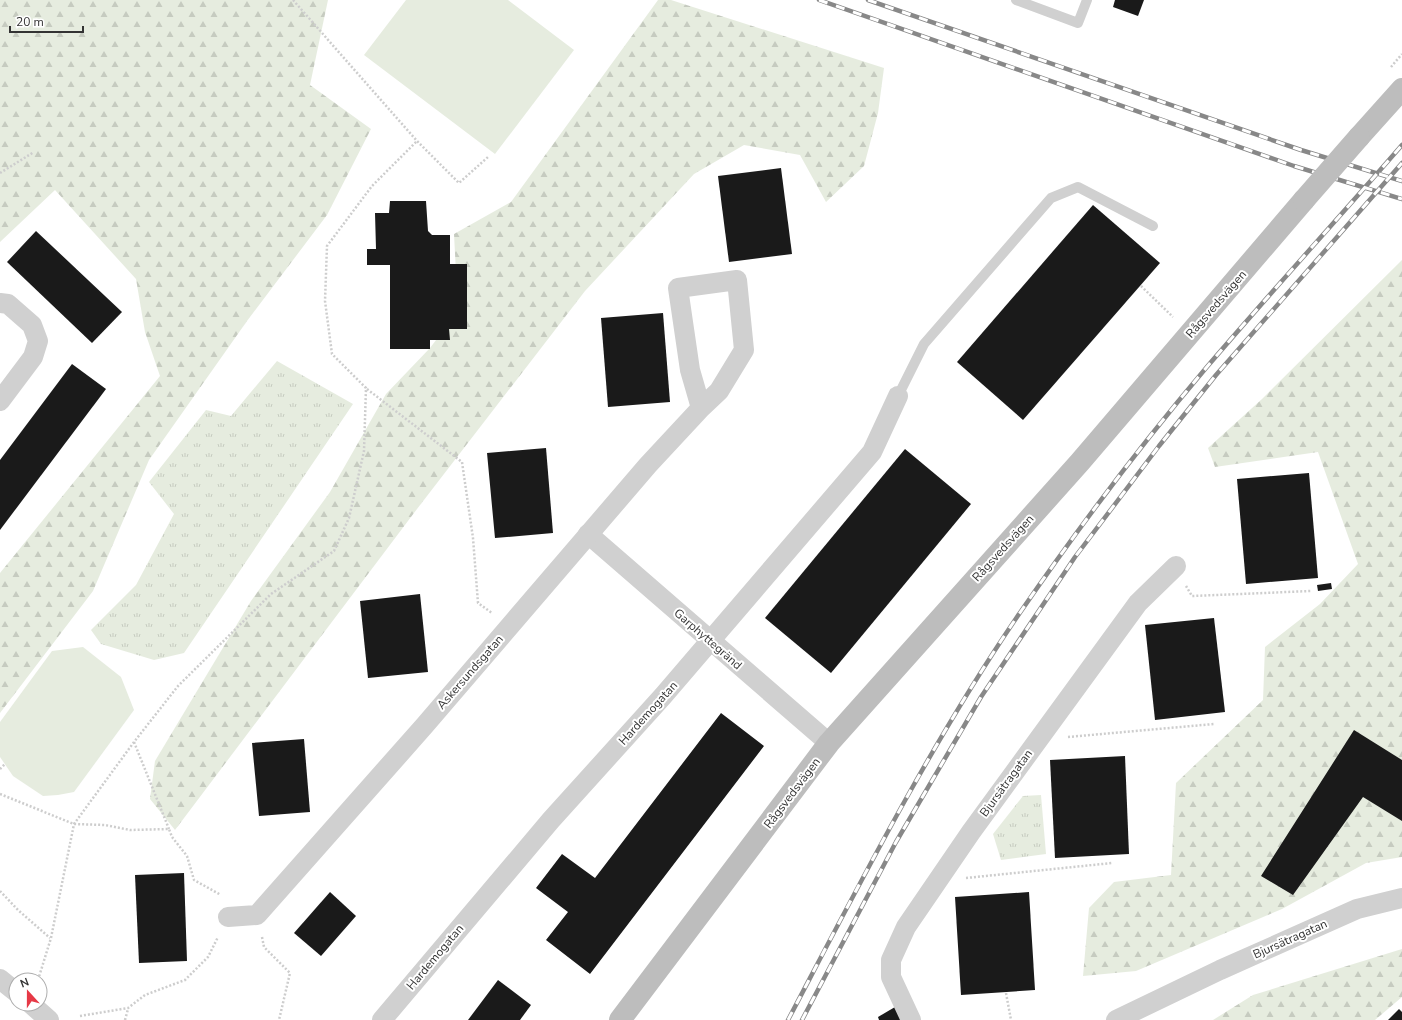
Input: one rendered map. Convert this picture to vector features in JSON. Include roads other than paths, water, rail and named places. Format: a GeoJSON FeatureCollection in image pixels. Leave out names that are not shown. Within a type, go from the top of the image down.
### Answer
{"type":"FeatureCollection","features":[{"type":"Feature","properties":{"kind":"street","name":"Rågsvedsvägen"},"geometry":{"type":"LineString","coordinates":[[620,1020],[829,744],[1080,462],[1304,200],[1402,89]]}},
{"type":"Feature","properties":{"kind":"street","name":"Askersundsgatan"},"geometry":{"type":"LineString","coordinates":[[228,917],[257,915],[425,725],[648,465],[701,408],[719,391],[744,350],[737,280],[678,288],[690,370],[701,408]]}},
{"type":"Feature","properties":{"kind":"street"},"geometry":{"type":"LineString","coordinates":[[0,303],[8,304],[32,325],[38,341],[33,357],[0,401]]}},
{"type":"Feature","properties":{"kind":"street","name":"Hardemogatan"},"geometry":{"type":"LineString","coordinates":[[382,1020],[551,820],[711,642],[872,452],[898,396]]}},
{"type":"Feature","properties":{"kind":"street","name":"Garphyttegränd"},"geometry":{"type":"LineString","coordinates":[[588,534],[829,744]]}},
{"type":"Feature","properties":{"kind":"street","name":"Bjursätragatan"},"geometry":{"type":"LineString","coordinates":[[911,1020],[891,977],[891,960],[906,927],[971,832],[1138,603],[1176,566]]}},
{"type":"Feature","properties":{"kind":"street","name":"Bjursätragatan"},"geometry":{"type":"LineString","coordinates":[[1116,1020],[1220,970],[1357,909],[1402,898]]}},
{"type":"Feature","properties":{"kind":"street"},"geometry":{"type":"LineString","coordinates":[[0,979],[8,986]]}},
{"type":"Feature","properties":{"kind":"street"},"geometry":{"type":"LineString","coordinates":[[40,1012],[48,1020]]}},
{"type":"Feature","properties":{"kind":"lane"},"geometry":{"type":"LineString","coordinates":[[1016,0],[1078,23],[1086,0]]}},
{"type":"Feature","properties":{"kind":"lane"},"geometry":{"type":"LineString","coordinates":[[898,396],[924,344],[1051,198],[1078,187],[1154,226]]}},
{"type":"Feature","properties":{"kind":"railway"},"geometry":{"type":"LineString","coordinates":[[819,0],[1294,166],[1402,199]]}},
{"type":"Feature","properties":{"kind":"railway"},"geometry":{"type":"LineString","coordinates":[[868,0],[1301,150],[1402,181]]}},
{"type":"Feature","properties":{"kind":"railway"},"geometry":{"type":"LineString","coordinates":[[788,1020],[869,866],[925,765],[985,665],[1039,585],[1108,490],[1156,428],[1254,312],[1402,145]]}},
{"type":"Feature","properties":{"kind":"railway"},"geometry":{"type":"LineString","coordinates":[[802,1020],[896,842],[981,697],[1075,557],[1159,446],[1216,375],[1402,163]]}}]}
